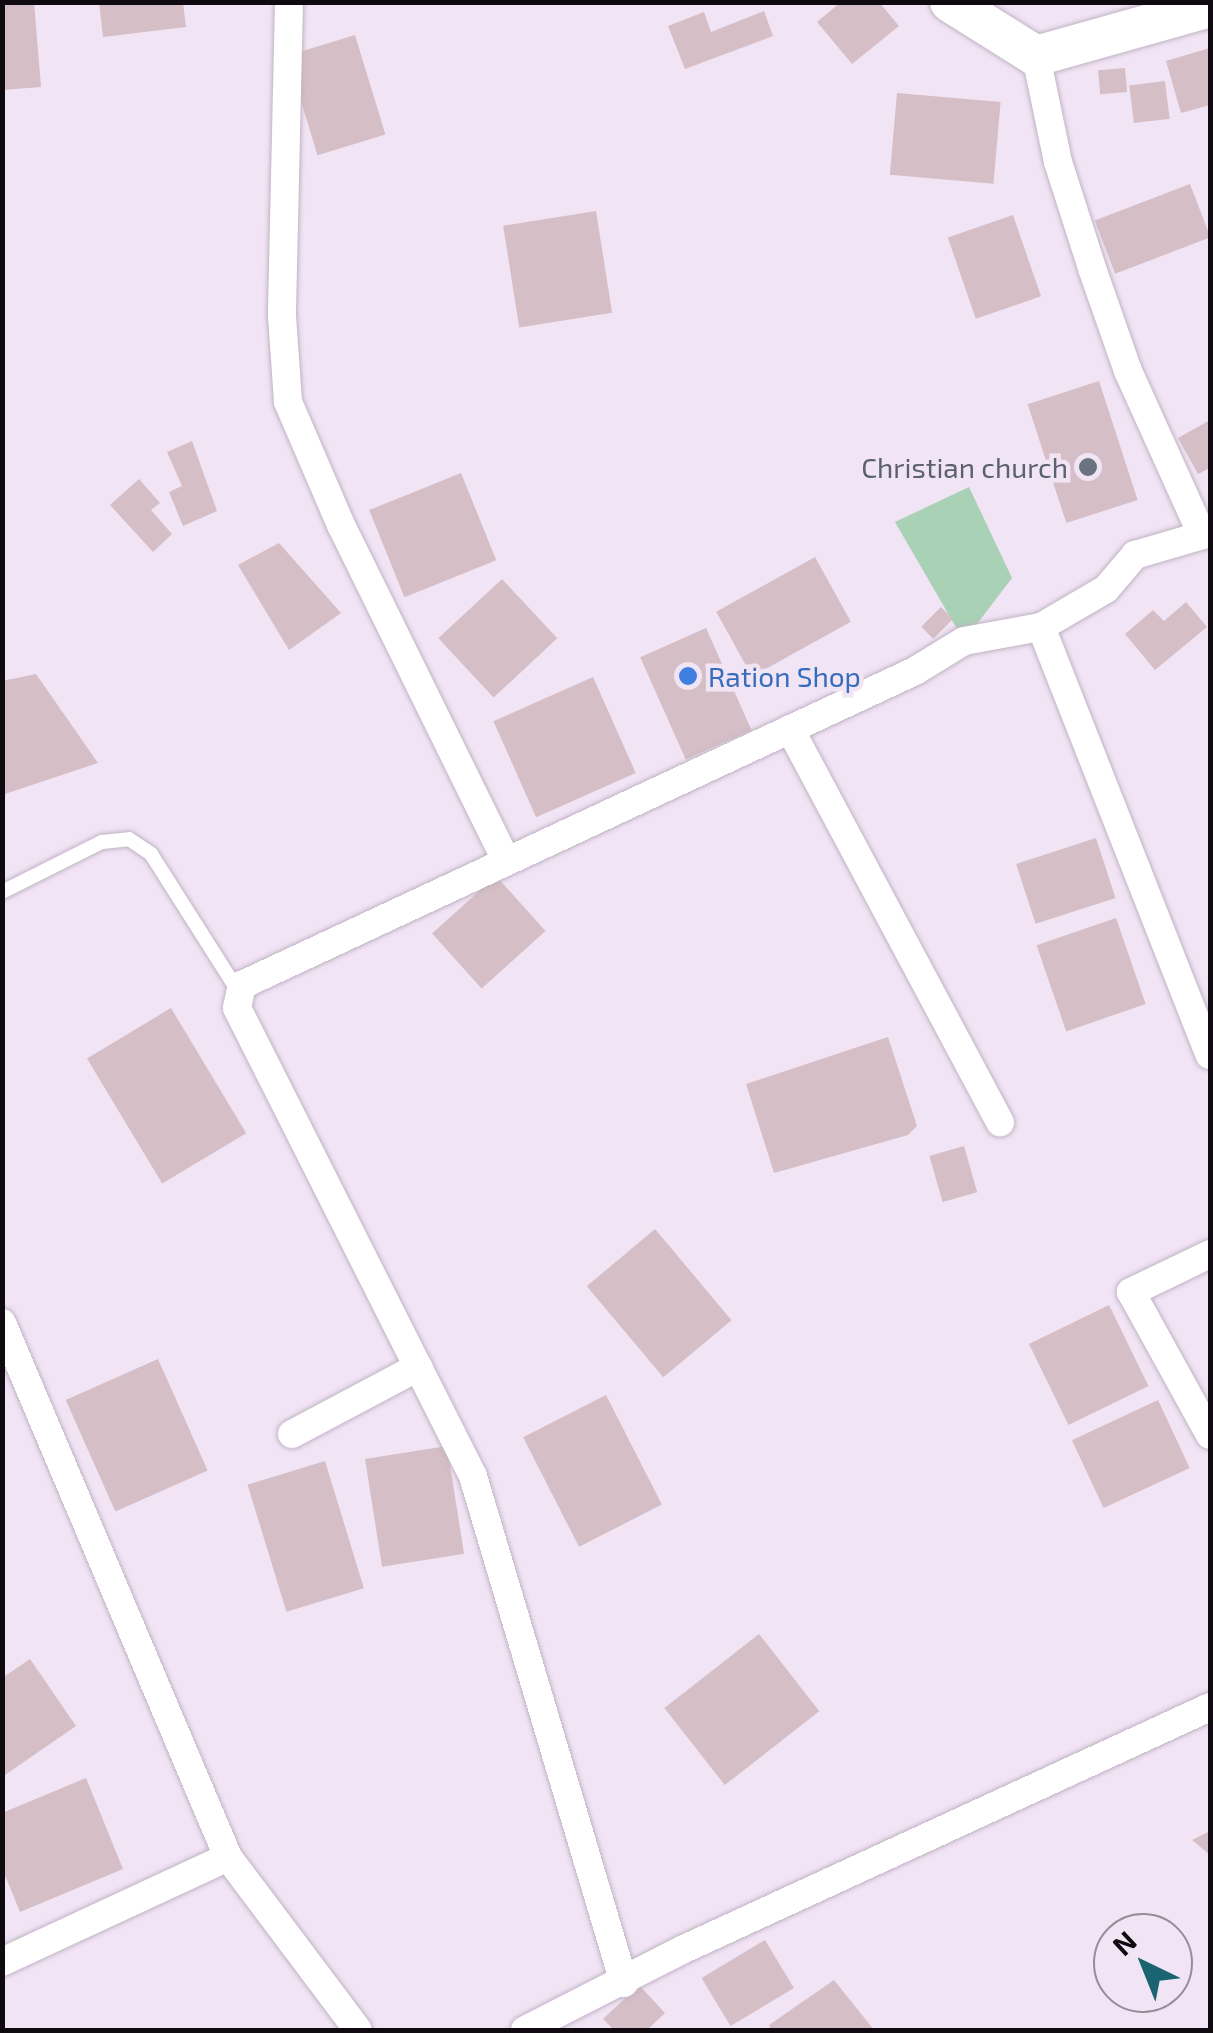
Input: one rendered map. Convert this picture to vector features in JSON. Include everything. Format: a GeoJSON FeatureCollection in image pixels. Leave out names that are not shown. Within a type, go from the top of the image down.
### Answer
{"type":"FeatureCollection","features":[{"type":"Feature","properties":{"kind":"main road"},"geometry":{"type":"LineString","coordinates":[[950,2],[1036,56],[1210,7]]}},
{"type":"Feature","properties":{"kind":"street"},"geometry":{"type":"LineString","coordinates":[[289,2],[282,316],[288,402],[340,525],[506,860]]}},
{"type":"Feature","properties":{"kind":"street"},"geometry":{"type":"LineString","coordinates":[[624,1983],[473,1476],[237,1008],[240,994],[259,975],[790,729],[964,640],[1041,627],[1106,589],[1135,555],[1206,534],[1128,370],[1093,272],[1058,162],[1036,56]]}},
{"type":"Feature","properties":{"kind":"street"},"geometry":{"type":"LineString","coordinates":[[1041,627],[1210,1055]]}},
{"type":"Feature","properties":{"kind":"street"},"geometry":{"type":"LineString","coordinates":[[790,729],[1000,1124]]}},
{"type":"Feature","properties":{"kind":"street"},"geometry":{"type":"LineString","coordinates":[[1210,1254],[1130,1292],[1210,1435]]}},
{"type":"Feature","properties":{"kind":"street"},"geometry":{"type":"LineString","coordinates":[[2,1323],[228,1857],[358,2030]]}},
{"type":"Feature","properties":{"kind":"street"},"geometry":{"type":"LineString","coordinates":[[292,1434],[418,1367]]}},
{"type":"Feature","properties":{"kind":"street"},"geometry":{"type":"LineString","coordinates":[[526,2030],[561,2008],[624,1983],[684,1949],[1210,1707]]}},
{"type":"Feature","properties":{"kind":"street"},"geometry":{"type":"LineString","coordinates":[[2,1962],[228,1857]]}},
{"type":"Feature","properties":{"kind":"lane"},"geometry":{"type":"LineString","coordinates":[[2,892],[102,842],[129,839],[151,854],[240,994]]}},
{"type":"Feature","properties":{"kind":"green space"},"geometry":{"type":"Polygon","coordinates":[[[969,487],[1012,578],[964,641],[895,522],[969,487]]]}},
{"type":"Feature","properties":{"kind":"building"},"geometry":{"type":"Polygon","coordinates":[[[2,2],[34,2],[41,87],[2,90],[2,2]]]}},
{"type":"Feature","properties":{"kind":"building"},"geometry":{"type":"Polygon","coordinates":[[[99,2],[183,2],[186,27],[103,37],[99,2]]]}},
{"type":"Feature","properties":{"kind":"building"},"geometry":{"type":"Polygon","coordinates":[[[841,2],[879,2],[899,26],[852,64],[817,22],[841,2]]]}},
{"type":"Feature","properties":{"kind":"building"},"geometry":{"type":"Polygon","coordinates":[[[764,11],[773,36],[685,69],[668,26],[704,12],[711,32],[764,11]]]}},
{"type":"Feature","properties":{"kind":"building"},"geometry":{"type":"Polygon","coordinates":[[[355,35],[385,134],[318,155],[287,56],[355,35]]]}},
{"type":"Feature","properties":{"kind":"building"},"geometry":{"type":"Polygon","coordinates":[[[1210,48],[1210,105],[1181,113],[1166,61],[1210,48]]]}},
{"type":"Feature","properties":{"kind":"building"},"geometry":{"type":"Polygon","coordinates":[[[1125,68],[1127,92],[1100,94],[1098,70],[1125,68]]]}},
{"type":"Feature","properties":{"kind":"building"},"geometry":{"type":"Polygon","coordinates":[[[1165,81],[1170,119],[1134,123],[1129,85],[1165,81]]]}},
{"type":"Feature","properties":{"kind":"building"},"geometry":{"type":"Polygon","coordinates":[[[897,93],[1001,102],[993,184],[890,175],[897,93]]]}},
{"type":"Feature","properties":{"kind":"building"},"geometry":{"type":"Polygon","coordinates":[[[1190,184],[1210,237],[1115,274],[1095,221],[1190,184]]]}},
{"type":"Feature","properties":{"kind":"building"},"geometry":{"type":"Polygon","coordinates":[[[596,211],[612,313],[519,327],[503,226],[596,211]]]}},
{"type":"Feature","properties":{"kind":"building"},"geometry":{"type":"Polygon","coordinates":[[[1013,215],[1041,296],[976,319],[948,237],[1013,215]]]}},
{"type":"Feature","properties":{"kind":"building","name":"Christian church"},"geometry":{"type":"Polygon","coordinates":[[[1099,381],[1138,500],[1066,523],[1028,404],[1099,381]]]}},
{"type":"Feature","properties":{"kind":"building"},"geometry":{"type":"Polygon","coordinates":[[[1210,420],[1210,468],[1198,474],[1178,438],[1210,420]]]}},
{"type":"Feature","properties":{"kind":"building"},"geometry":{"type":"Polygon","coordinates":[[[192,441],[217,511],[183,526],[169,492],[182,486],[167,452],[192,441]]]}},
{"type":"Feature","properties":{"kind":"building"},"geometry":{"type":"Polygon","coordinates":[[[461,473],[496,560],[404,597],[369,510],[461,473]]]}},
{"type":"Feature","properties":{"kind":"building"},"geometry":{"type":"Polygon","coordinates":[[[139,479],[160,503],[151,510],[172,534],[153,552],[110,505],[139,479]]]}},
{"type":"Feature","properties":{"kind":"building"},"geometry":{"type":"Polygon","coordinates":[[[279,543],[341,613],[289,650],[238,565],[279,543]]]}},
{"type":"Feature","properties":{"kind":"building"},"geometry":{"type":"Polygon","coordinates":[[[815,557],[851,622],[752,677],[716,612],[815,557]]]}},
{"type":"Feature","properties":{"kind":"building"},"geometry":{"type":"Polygon","coordinates":[[[502,579],[557,638],[494,698],[438,638],[502,579]]]}},
{"type":"Feature","properties":{"kind":"building"},"geometry":{"type":"Polygon","coordinates":[[[1186,602],[1207,627],[1155,670],[1125,634],[1153,610],[1164,621],[1186,602]]]}},
{"type":"Feature","properties":{"kind":"building"},"geometry":{"type":"Polygon","coordinates":[[[941,607],[953,619],[933,639],[921,627],[941,607]]]}},
{"type":"Feature","properties":{"kind":"building","name":"Ration Shop"},"geometry":{"type":"Polygon","coordinates":[[[706,628],[752,730],[686,760],[640,657],[706,628]]]}},
{"type":"Feature","properties":{"kind":"building"},"geometry":{"type":"Polygon","coordinates":[[[36,674],[98,763],[2,795],[2,681],[36,674]]]}},
{"type":"Feature","properties":{"kind":"building"},"geometry":{"type":"Polygon","coordinates":[[[593,677],[636,773],[536,817],[493,721],[593,677]]]}},
{"type":"Feature","properties":{"kind":"building"},"geometry":{"type":"Polygon","coordinates":[[[1096,838],[1115,898],[1036,924],[1016,864],[1096,838]]]}},
{"type":"Feature","properties":{"kind":"building"},"geometry":{"type":"Polygon","coordinates":[[[496,876],[546,931],[482,989],[432,934],[496,876]]]}},
{"type":"Feature","properties":{"kind":"building"},"geometry":{"type":"Polygon","coordinates":[[[1116,918],[1146,1004],[1066,1031],[1037,945],[1116,918]]]}},
{"type":"Feature","properties":{"kind":"building"},"geometry":{"type":"Polygon","coordinates":[[[171,1008],[246,1133],[162,1184],[87,1058],[171,1008]]]}},
{"type":"Feature","properties":{"kind":"building"},"geometry":{"type":"Polygon","coordinates":[[[888,1037],[917,1126],[908,1135],[774,1173],[746,1084],[888,1037]]]}},
{"type":"Feature","properties":{"kind":"building"},"geometry":{"type":"Polygon","coordinates":[[[964,1146],[977,1192],[943,1202],[929,1156],[964,1146]]]}},
{"type":"Feature","properties":{"kind":"building"},"geometry":{"type":"Polygon","coordinates":[[[655,1229],[731,1320],[663,1377],[587,1286],[655,1229]]]}},
{"type":"Feature","properties":{"kind":"building"},"geometry":{"type":"Polygon","coordinates":[[[1109,1305],[1148,1386],[1068,1425],[1029,1344],[1109,1305]]]}},
{"type":"Feature","properties":{"kind":"building"},"geometry":{"type":"Polygon","coordinates":[[[158,1359],[208,1470],[115,1512],[66,1400],[158,1359]]]}},
{"type":"Feature","properties":{"kind":"building"},"geometry":{"type":"Polygon","coordinates":[[[606,1395],[662,1505],[579,1547],[523,1437],[606,1395]]]}},
{"type":"Feature","properties":{"kind":"building"},"geometry":{"type":"Polygon","coordinates":[[[1158,1400],[1190,1468],[1104,1508],[1072,1440],[1158,1400]]]}},
{"type":"Feature","properties":{"kind":"building"},"geometry":{"type":"Polygon","coordinates":[[[447,1446],[464,1554],[382,1567],[365,1459],[447,1446]]]}},
{"type":"Feature","properties":{"kind":"building"},"geometry":{"type":"Polygon","coordinates":[[[325,1461],[364,1588],[286,1612],[248,1485],[325,1461]]]}},
{"type":"Feature","properties":{"kind":"building"},"geometry":{"type":"Polygon","coordinates":[[[759,1634],[819,1711],[725,1785],[664,1708],[759,1634]]]}},
{"type":"Feature","properties":{"kind":"building"},"geometry":{"type":"Polygon","coordinates":[[[30,1659],[76,1726],[2,1777],[2,1678],[30,1659]]]}},
{"type":"Feature","properties":{"kind":"building"},"geometry":{"type":"Polygon","coordinates":[[[86,1778],[123,1869],[20,1912],[2,1868],[2,1813],[86,1778]]]}},
{"type":"Feature","properties":{"kind":"building"},"geometry":{"type":"Polygon","coordinates":[[[1210,1831],[1210,1855],[1192,1840],[1210,1831]]]}},
{"type":"Feature","properties":{"kind":"building"},"geometry":{"type":"Polygon","coordinates":[[[765,1940],[794,1988],[730,2026],[702,1978],[765,1940]]]}},
{"type":"Feature","properties":{"kind":"building"},"geometry":{"type":"Polygon","coordinates":[[[834,1980],[874,2030],[771,2030],[769,2025],[834,1980]]]}},
{"type":"Feature","properties":{"kind":"building"},"geometry":{"type":"Polygon","coordinates":[[[639,1985],[665,2013],[647,2030],[614,2030],[603,2019],[639,1985]]]}},
{"type":"Feature","properties":{"kind":"place","name":"Christian church"},"geometry":{"type":"Point","coordinates":[1088,467]}},
{"type":"Feature","properties":{"kind":"place","name":"Ration Shop"},"geometry":{"type":"Point","coordinates":[688,676]}}]}
